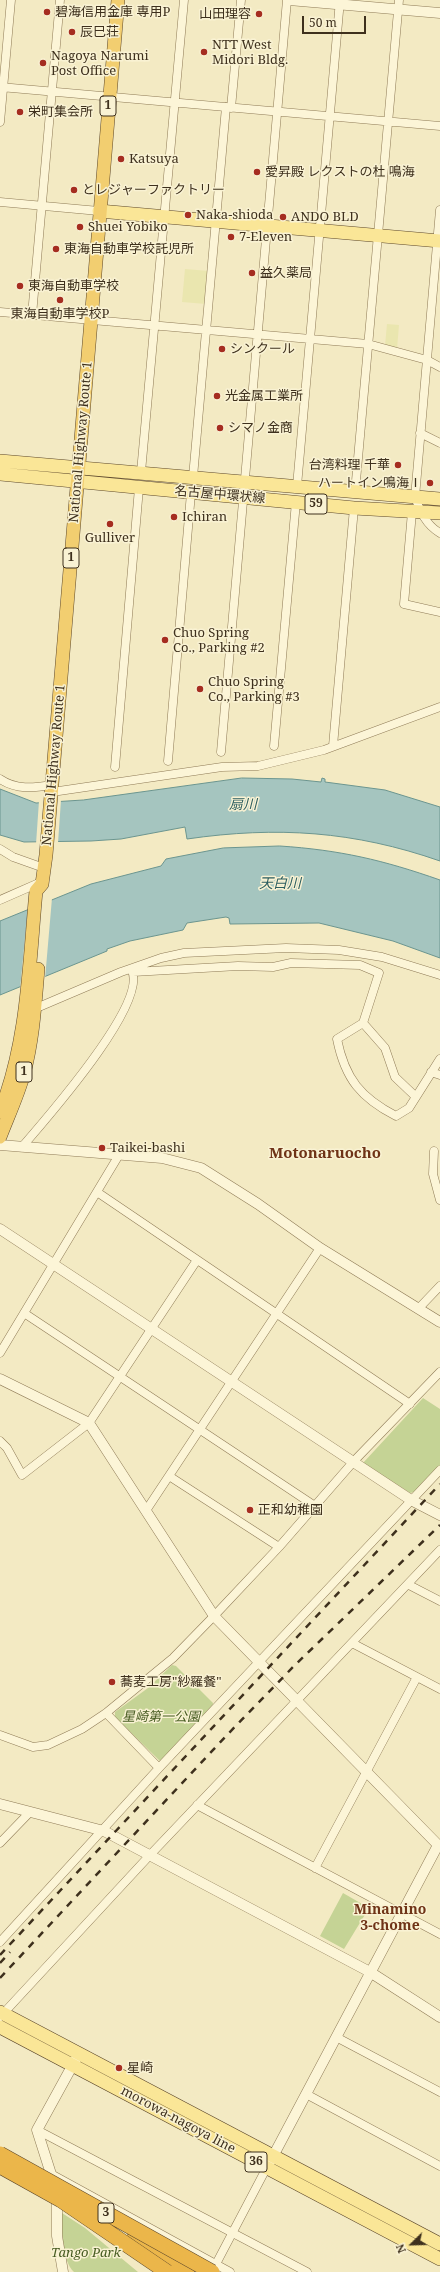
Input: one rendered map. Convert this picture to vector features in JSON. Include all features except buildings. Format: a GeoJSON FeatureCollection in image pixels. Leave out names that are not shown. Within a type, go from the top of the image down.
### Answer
{"type":"FeatureCollection","features":[{"type":"Feature","properties":{"kind":"highway","name":"National Highway Route 1"},"geometry":{"type":"LineString","coordinates":[[0,1112],[11,1086],[31,1007],[46,855],[92,321],[99,211],[118,0]]}},
{"type":"Feature","properties":{"kind":"highway","name":"National Highway Route 1"},"geometry":{"type":"LineString","coordinates":[[0,1137],[24,1072],[33,1029],[31,1007]]}},
{"type":"Feature","properties":{"kind":"highway","name":"3"},"geometry":{"type":"LineString","coordinates":[[0,2154],[214,2268]]}},
{"type":"Feature","properties":{"kind":"highway","name":"3"},"geometry":{"type":"LineString","coordinates":[[0,2166],[61,2200],[167,2272]]}},
{"type":"Feature","properties":{"kind":"highway"},"geometry":{"type":"LineString","coordinates":[[61,2200],[187,2272]]}},
{"type":"Feature","properties":{"kind":"main road"},"geometry":{"type":"LineString","coordinates":[[99,211],[438,241]]}},
{"type":"Feature","properties":{"kind":"main road","name":"名古屋中環状線"},"geometry":{"type":"LineString","coordinates":[[0,462],[141,472],[355,492],[440,498]]}},
{"type":"Feature","properties":{"kind":"main road","name":"名古屋中環状線"},"geometry":{"type":"LineString","coordinates":[[0,474],[78,483],[354,508],[440,513]]}},
{"type":"Feature","properties":{"kind":"main road","name":"morowa-nagoya line"},"geometry":{"type":"LineString","coordinates":[[1,2018],[270,2162],[440,2259]]}},
{"type":"Feature","properties":{"kind":"main road","name":"morowa-nagoya line"},"geometry":{"type":"LineString","coordinates":[[270,2162],[440,2244]]}},
{"type":"Feature","properties":{"kind":"street"},"geometry":{"type":"LineString","coordinates":[[0,122],[1,87],[11,0]]}},
{"type":"Feature","properties":{"kind":"street"},"geometry":{"type":"LineString","coordinates":[[32,315],[60,0]]}},
{"type":"Feature","properties":{"kind":"street"},"geometry":{"type":"LineString","coordinates":[[141,472],[173,102],[184,0]]}},
{"type":"Feature","properties":{"kind":"street"},"geometry":{"type":"LineString","coordinates":[[193,477],[216,221],[241,0]]}},
{"type":"Feature","properties":{"kind":"street"},"geometry":{"type":"LineString","coordinates":[[221,752],[288,0],[398,5],[440,13]]}},
{"type":"Feature","properties":{"kind":"street"},"geometry":{"type":"LineString","coordinates":[[297,486],[321,230],[339,2]]}},
{"type":"Feature","properties":{"kind":"street"},"geometry":{"type":"LineString","coordinates":[[355,492],[398,5]]}},
{"type":"Feature","properties":{"kind":"street"},"geometry":{"type":"LineString","coordinates":[[1,87],[109,98],[173,102],[440,126]]}},
{"type":"Feature","properties":{"kind":"street"},"geometry":{"type":"LineString","coordinates":[[0,202],[99,211]]}},
{"type":"Feature","properties":{"kind":"street"},"geometry":{"type":"LineString","coordinates":[[440,210],[436,281],[420,433],[415,497],[416,512],[404,604],[440,612]]}},
{"type":"Feature","properties":{"kind":"street"},"geometry":{"type":"LineString","coordinates":[[0,312],[259,336],[368,344],[427,360],[440,367]]}},
{"type":"Feature","properties":{"kind":"street"},"geometry":{"type":"LineString","coordinates":[[420,433],[440,444]]}},
{"type":"Feature","properties":{"kind":"street"},"geometry":{"type":"LineString","coordinates":[[115,767],[139,488]]}},
{"type":"Feature","properties":{"kind":"street"},"geometry":{"type":"LineString","coordinates":[[168,761],[191,493]]}},
{"type":"Feature","properties":{"kind":"street"},"geometry":{"type":"LineString","coordinates":[[274,746],[296,502]]}},
{"type":"Feature","properties":{"kind":"street"},"geometry":{"type":"LineString","coordinates":[[333,746],[354,508]]}},
{"type":"Feature","properties":{"kind":"street"},"geometry":{"type":"LineString","coordinates":[[416,512],[440,533]]}},
{"type":"Feature","properties":{"kind":"street"},"geometry":{"type":"LineString","coordinates":[[0,779],[17,787],[51,791],[222,767],[258,766],[333,746],[439,708]]}},
{"type":"Feature","properties":{"kind":"street"},"geometry":{"type":"LineString","coordinates":[[0,849],[13,857],[44,868]]}},
{"type":"Feature","properties":{"kind":"street"},"geometry":{"type":"LineString","coordinates":[[0,900],[42,886]]}},
{"type":"Feature","properties":{"kind":"street"},"geometry":{"type":"LineString","coordinates":[[31,1007],[132,970],[160,958],[184,953],[286,948],[339,950],[382,957],[440,975]]}},
{"type":"Feature","properties":{"kind":"street"},"geometry":{"type":"LineString","coordinates":[[132,970],[238,966],[273,967],[291,962],[360,965],[379,973],[363,1023],[337,1039],[341,1058],[353,1082],[375,1105],[396,1116],[409,1108],[415,1096],[440,1059]]}},
{"type":"Feature","properties":{"kind":"street"},"geometry":{"type":"LineString","coordinates":[[22,1147],[99,1052],[125,1010],[134,987],[132,970]]}},
{"type":"Feature","properties":{"kind":"street"},"geometry":{"type":"LineString","coordinates":[[363,1023],[385,1048],[395,1077],[415,1096]]}},
{"type":"Feature","properties":{"kind":"street"},"geometry":{"type":"LineString","coordinates":[[431,1072],[440,1075]]}},
{"type":"Feature","properties":{"kind":"street"},"geometry":{"type":"LineString","coordinates":[[0,1145],[162,1158],[201,1168],[258,1204],[320,1248],[440,1322]]}},
{"type":"Feature","properties":{"kind":"street"},"geometry":{"type":"LineString","coordinates":[[434,1151],[433,1174],[440,1200]]}},
{"type":"Feature","properties":{"kind":"street"},"geometry":{"type":"LineString","coordinates":[[0,1353],[119,1155]]}},
{"type":"Feature","properties":{"kind":"street"},"geometry":{"type":"LineString","coordinates":[[97,1192],[410,1404]]}},
{"type":"Feature","properties":{"kind":"street"},"geometry":{"type":"LineString","coordinates":[[0,1229],[232,1380],[412,1500],[440,1515]]}},
{"type":"Feature","properties":{"kind":"street"},"geometry":{"type":"LineString","coordinates":[[146,1509],[320,1248]]}},
{"type":"Feature","properties":{"kind":"street"},"geometry":{"type":"LineString","coordinates":[[0,1440],[7,1448],[22,1475],[89,1423],[197,1260]]}},
{"type":"Feature","properties":{"kind":"street"},"geometry":{"type":"LineString","coordinates":[[419,1308],[440,1286]]}},
{"type":"Feature","properties":{"kind":"street"},"geometry":{"type":"LineString","coordinates":[[24,1312],[315,1506]]}},
{"type":"Feature","properties":{"kind":"street"},"geometry":{"type":"LineString","coordinates":[[0,1735],[34,1747],[48,1745],[82,1729],[106,1713],[173,1658],[279,1546],[354,1461],[440,1372]]}},
{"type":"Feature","properties":{"kind":"street"},"geometry":{"type":"LineString","coordinates":[[0,1379],[89,1423],[214,1616],[366,1772],[439,1844],[214,2268]]}},
{"type":"Feature","properties":{"kind":"street"},"geometry":{"type":"LineString","coordinates":[[0,1942],[104,1831],[159,1768],[440,1470]]}},
{"type":"Feature","properties":{"kind":"street"},"geometry":{"type":"LineString","coordinates":[[169,1476],[279,1546]]}},
{"type":"Feature","properties":{"kind":"street"},"geometry":{"type":"LineString","coordinates":[[1,2018],[150,1854],[440,1550]]}},
{"type":"Feature","properties":{"kind":"street"},"geometry":{"type":"LineString","coordinates":[[409,1584],[440,1600]]}},
{"type":"Feature","properties":{"kind":"street"},"geometry":{"type":"LineString","coordinates":[[352,1643],[440,1689]]}},
{"type":"Feature","properties":{"kind":"street"},"geometry":{"type":"LineString","coordinates":[[315,1868],[417,1677]]}},
{"type":"Feature","properties":{"kind":"street"},"geometry":{"type":"LineString","coordinates":[[106,1713],[159,1768]]}},
{"type":"Feature","properties":{"kind":"street"},"geometry":{"type":"LineString","coordinates":[[0,1804],[104,1831],[150,1854],[370,1972],[440,2018]]}},
{"type":"Feature","properties":{"kind":"street"},"geometry":{"type":"LineString","coordinates":[[197,1805],[440,1934]]}},
{"type":"Feature","properties":{"kind":"street"},"geometry":{"type":"LineString","coordinates":[[0,1843],[30,1812]]}},
{"type":"Feature","properties":{"kind":"street"},"geometry":{"type":"LineString","coordinates":[[336,2037],[440,2092]]}},
{"type":"Feature","properties":{"kind":"street"},"geometry":{"type":"LineString","coordinates":[[63,2272],[57,2236],[57,2202],[51,2174],[37,2130],[76,2059]]}},
{"type":"Feature","properties":{"kind":"street"},"geometry":{"type":"LineString","coordinates":[[306,2094],[440,2166]]}},
{"type":"Feature","properties":{"kind":"street"},"geometry":{"type":"LineString","coordinates":[[37,2130],[307,2272]]}},
{"type":"Feature","properties":{"kind":"street"},"geometry":{"type":"LineString","coordinates":[[51,2174],[214,2268],[230,2272]]}},
{"type":"Feature","properties":{"kind":"shaded area"},"geometry":{"type":"Polygon","coordinates":[[[185,269],[209,271],[206,304],[182,302],[185,269]]]}},
{"type":"Feature","properties":{"kind":"shaded area"},"geometry":{"type":"Polygon","coordinates":[[[387,324],[399,325],[397,349],[385,346],[387,324]]]}},
{"type":"Feature","properties":{"kind":"green space"},"geometry":{"type":"Polygon","coordinates":[[[423,1398],[440,1409],[440,1465],[414,1492],[410,1493],[363,1463],[423,1398]]]}},
{"type":"Feature","properties":{"kind":"green space","name":"星崎第一公園"},"geometry":{"type":"Polygon","coordinates":[[[172,1665],[176,1666],[213,1703],[212,1709],[161,1762],[115,1717],[115,1712],[148,1688],[172,1665]]]}},
{"type":"Feature","properties":{"kind":"green space"},"geometry":{"type":"Polygon","coordinates":[[[343,1893],[369,1908],[344,1949],[320,1936],[343,1893]]]}},
{"type":"Feature","properties":{"kind":"green space","name":"Tango Park"},"geometry":{"type":"Polygon","coordinates":[[[62,2213],[85,2228],[138,2272],[74,2272],[67,2260],[63,2244],[62,2213]]]}},
{"type":"Feature","properties":{"kind":"water","name":"扇川"},"geometry":{"type":"Polygon","coordinates":[[[242,778],[292,779],[321,782],[322,778],[325,779],[325,782],[385,790],[440,807],[440,861],[377,843],[346,837],[284,832],[220,835],[187,839],[185,827],[121,839],[24,842],[0,835],[0,789],[36,803],[83,800],[242,778]]]}},
{"type":"Feature","properties":{"kind":"water","name":"天白川"},"geometry":{"type":"Polygon","coordinates":[[[280,846],[322,850],[361,857],[440,880],[440,958],[393,941],[319,923],[230,924],[229,918],[226,917],[187,923],[183,930],[130,941],[107,949],[107,951],[0,995],[0,921],[91,884],[161,866],[166,859],[223,848],[280,846]]]}},
{"type":"Feature","properties":{"kind":"pier"},"geometry":{"type":"Polygon","coordinates":[[[61,800],[58,843],[36,844],[39,801],[61,800]]]}},
{"type":"Feature","properties":{"kind":"pier"},"geometry":{"type":"Polygon","coordinates":[[[52,898],[45,979],[20,989],[28,908],[52,898]]]}},
{"type":"Feature","properties":{"kind":"railway"},"geometry":{"type":"LineString","coordinates":[[0,1955],[440,1484]]}},
{"type":"Feature","properties":{"kind":"railway"},"geometry":{"type":"LineString","coordinates":[[0,1978],[227,1735],[294,1666],[440,1525]]}},
{"type":"Feature","properties":{"kind":"railway"},"geometry":{"type":"LineString","coordinates":[[0,1963],[10,1952]]}},
{"type":"Feature","properties":{"kind":"place","name":"碧海信用金庫 専用P"},"geometry":{"type":"Point","coordinates":[47,12]}},
{"type":"Feature","properties":{"kind":"place","name":"山田理容"},"geometry":{"type":"Point","coordinates":[259,14]}},
{"type":"Feature","properties":{"kind":"place","name":"辰巳荘"},"geometry":{"type":"Point","coordinates":[72,32]}},
{"type":"Feature","properties":{"kind":"place","name":"NTT West Midori Bldg."},"geometry":{"type":"Point","coordinates":[204,52]}},
{"type":"Feature","properties":{"kind":"place","name":"Nagoya Narumi Post Office"},"geometry":{"type":"Point","coordinates":[43,63]}},
{"type":"Feature","properties":{"kind":"place","name":"栄町集会所"},"geometry":{"type":"Point","coordinates":[20,112]}},
{"type":"Feature","properties":{"kind":"place","name":"Katsuya"},"geometry":{"type":"Point","coordinates":[121,159]}},
{"type":"Feature","properties":{"kind":"place","name":"愛昇殿 レクストの杜 鳴海"},"geometry":{"type":"Point","coordinates":[257,172]}},
{"type":"Feature","properties":{"kind":"place","name":"とレジャーファクトリー"},"geometry":{"type":"Point","coordinates":[74,190]}},
{"type":"Feature","properties":{"kind":"place","name":"Naka-shioda"},"geometry":{"type":"Point","coordinates":[188,215]}},
{"type":"Feature","properties":{"kind":"place","name":"ANDO BLD"},"geometry":{"type":"Point","coordinates":[283,217]}},
{"type":"Feature","properties":{"kind":"place","name":"Shuei Yobiko"},"geometry":{"type":"Point","coordinates":[80,227]}},
{"type":"Feature","properties":{"kind":"place","name":"7-Eleven"},"geometry":{"type":"Point","coordinates":[231,237]}},
{"type":"Feature","properties":{"kind":"place","name":"東海自動車学校託児所"},"geometry":{"type":"Point","coordinates":[56,249]}},
{"type":"Feature","properties":{"kind":"place","name":"益久薬局"},"geometry":{"type":"Point","coordinates":[252,273]}},
{"type":"Feature","properties":{"kind":"place","name":"東海自動車学校"},"geometry":{"type":"Point","coordinates":[20,286]}},
{"type":"Feature","properties":{"kind":"place","name":"東海自動車学校P"},"geometry":{"type":"Point","coordinates":[60,300]}},
{"type":"Feature","properties":{"kind":"place","name":"シンクール"},"geometry":{"type":"Point","coordinates":[222,349]}},
{"type":"Feature","properties":{"kind":"place","name":"光金属工業所"},"geometry":{"type":"Point","coordinates":[217,396]}},
{"type":"Feature","properties":{"kind":"place","name":"シマノ金商"},"geometry":{"type":"Point","coordinates":[220,428]}},
{"type":"Feature","properties":{"kind":"place","name":"台湾料理 千華"},"geometry":{"type":"Point","coordinates":[398,465]}},
{"type":"Feature","properties":{"kind":"place","name":"ハートイン鳴海Ⅰ"},"geometry":{"type":"Point","coordinates":[430,483]}},
{"type":"Feature","properties":{"kind":"place","name":"Ichiran"},"geometry":{"type":"Point","coordinates":[174,517]}},
{"type":"Feature","properties":{"kind":"place","name":"Gulliver"},"geometry":{"type":"Point","coordinates":[110,524]}},
{"type":"Feature","properties":{"kind":"place","name":"Chuo Spring Co., Parking #2"},"geometry":{"type":"Point","coordinates":[165,640]}},
{"type":"Feature","properties":{"kind":"place","name":"Chuo Spring Co., Parking #3"},"geometry":{"type":"Point","coordinates":[200,689]}},
{"type":"Feature","properties":{"kind":"place","name":"Taikei-bashi"},"geometry":{"type":"Point","coordinates":[102,1148]}},
{"type":"Feature","properties":{"kind":"place","name":"正和幼稚園"},"geometry":{"type":"Point","coordinates":[250,1510]}},
{"type":"Feature","properties":{"kind":"place","name":"蕎麦工房\"紗羅餐\""},"geometry":{"type":"Point","coordinates":[112,1682]}},
{"type":"Feature","properties":{"kind":"place","name":"星崎"},"geometry":{"type":"Point","coordinates":[119,2068]}},
{"type":"Feature","properties":{"kind":"district","name":"Motonaruocho"},"geometry":{"type":"Point","coordinates":[325,1154]}},
{"type":"Feature","properties":{"kind":"district","name":"Minamino 3-chome"},"geometry":{"type":"Point","coordinates":[390,1918]}}]}
